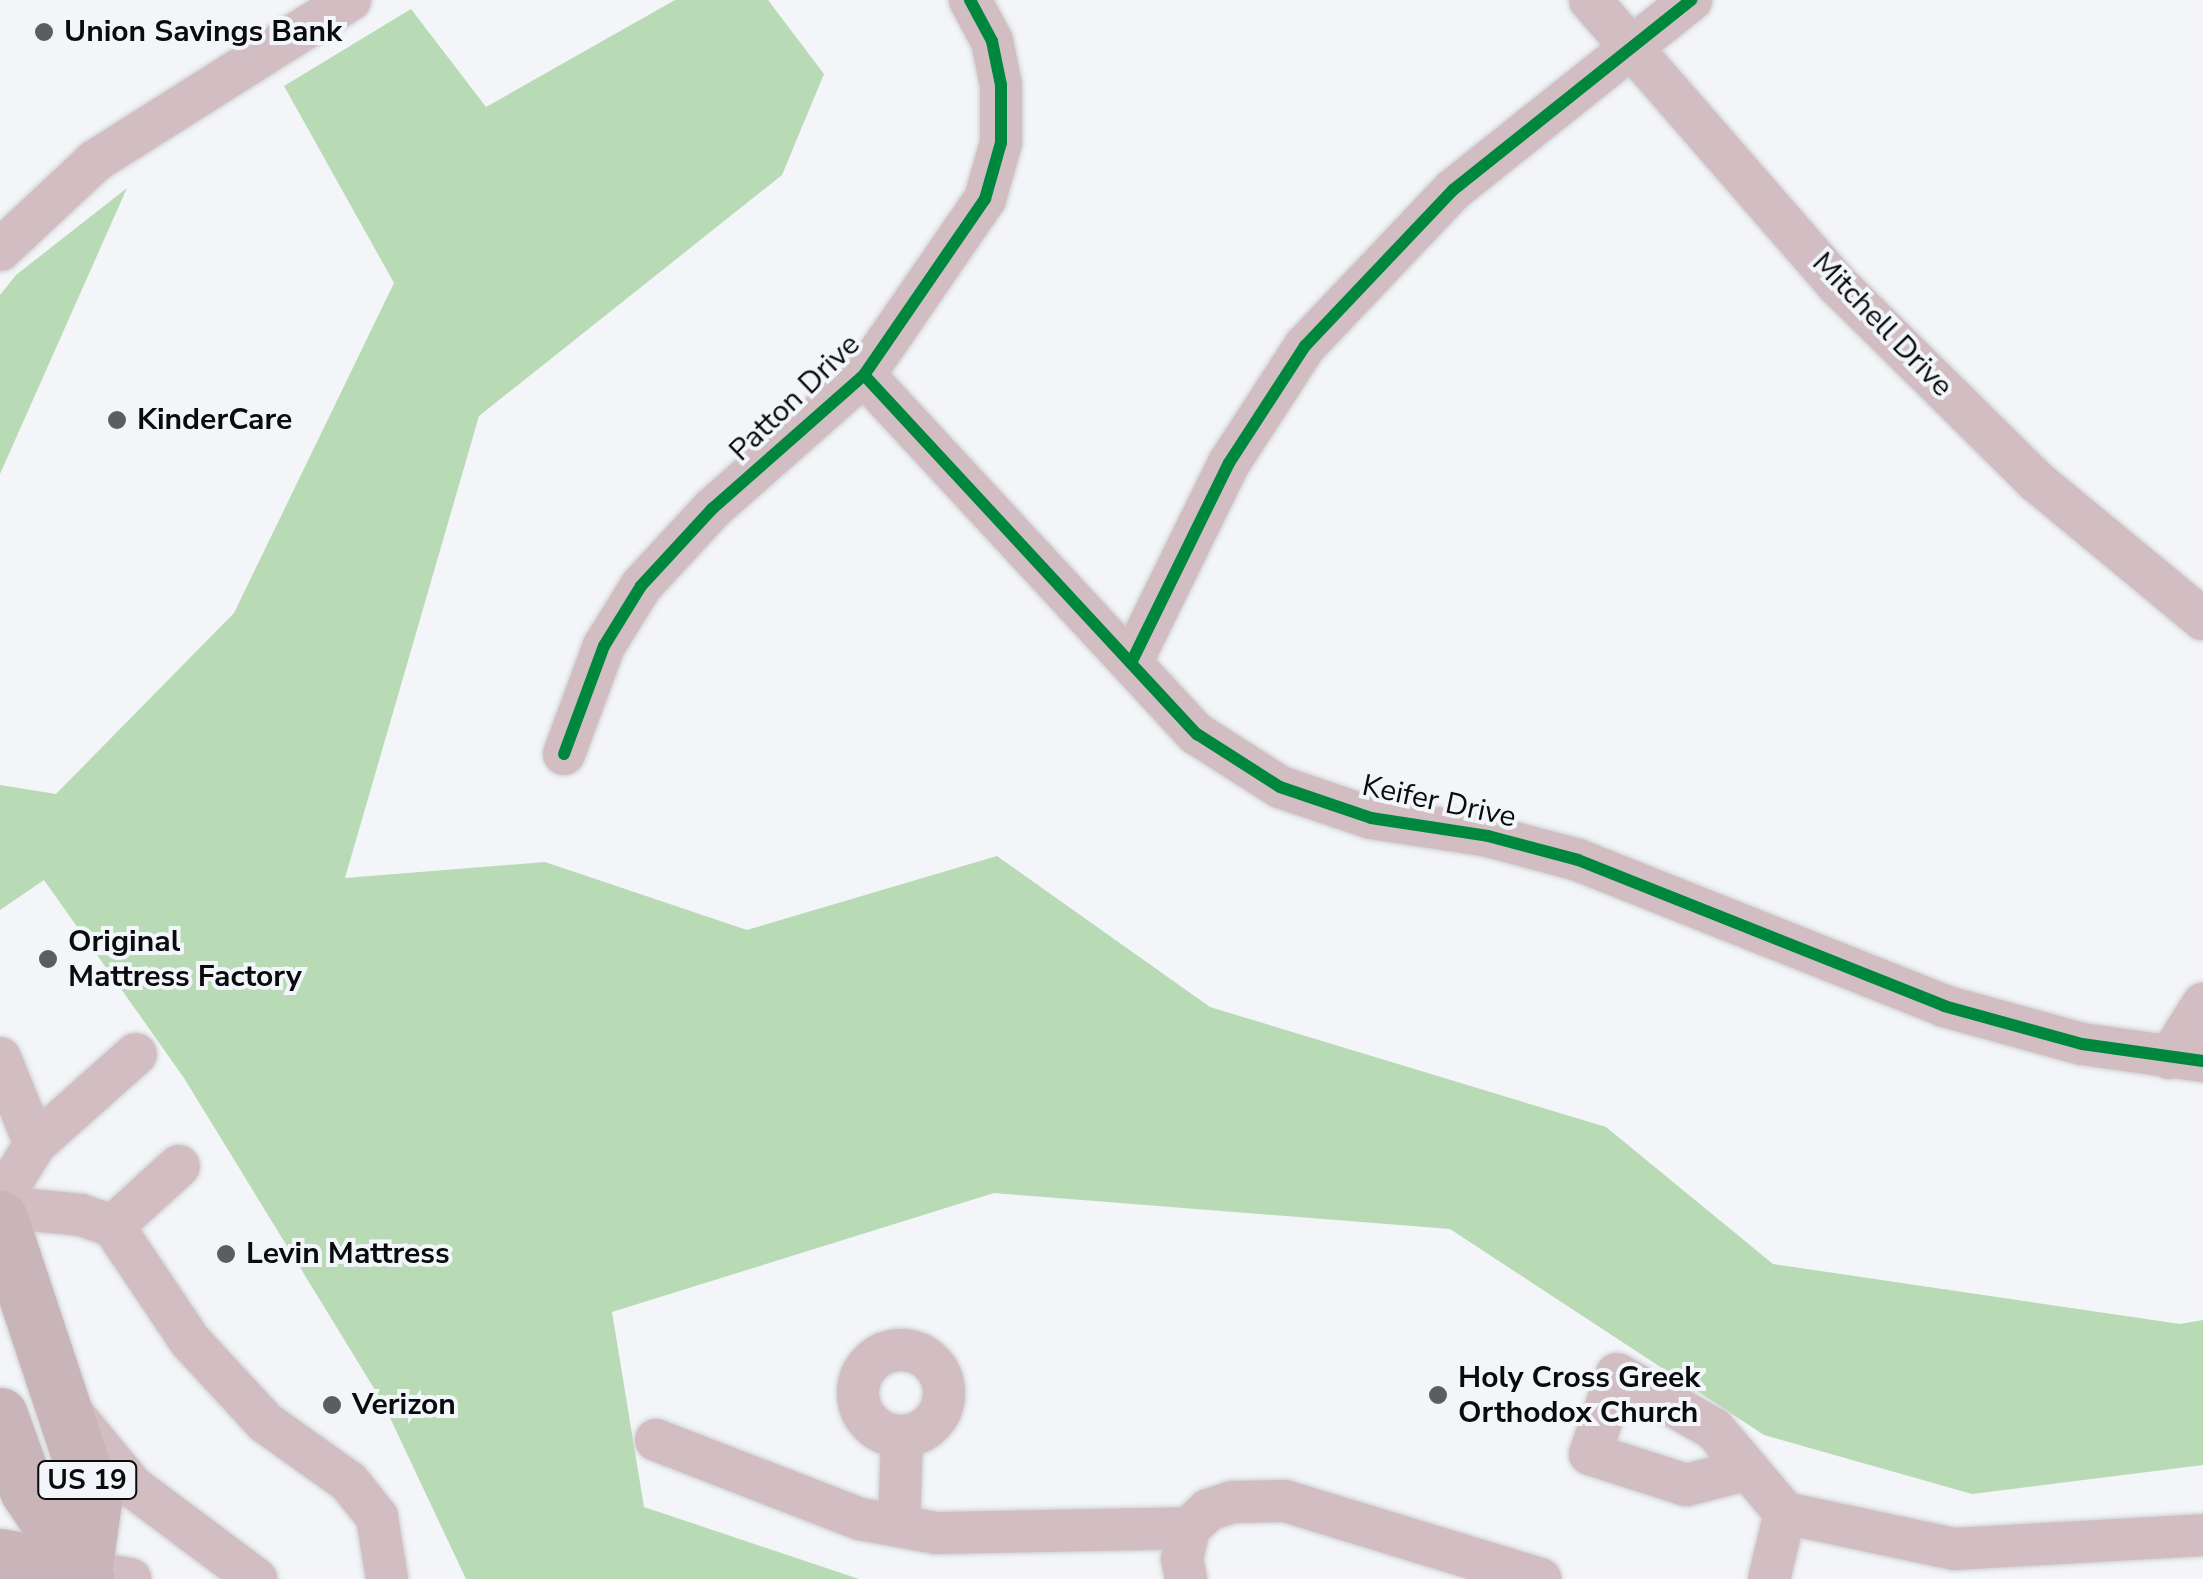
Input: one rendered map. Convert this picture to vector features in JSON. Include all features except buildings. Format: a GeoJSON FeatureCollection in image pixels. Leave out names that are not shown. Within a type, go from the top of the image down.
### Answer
{"type":"FeatureCollection","features":[{"type":"Feature","properties":{"kind":"main road","name":"US 19"},"geometry":{"type":"LineString","coordinates":[[0,1218],[94,1501],[100,1576]]}},
{"type":"Feature","properties":{"kind":"main road","name":"US 19"},"geometry":{"type":"LineString","coordinates":[[0,1415],[27,1490],[100,1576]]}},
{"type":"Feature","properties":{"kind":"main road"},"geometry":{"type":"LineString","coordinates":[[0,1556],[100,1576]]}},
{"type":"Feature","properties":{"kind":"street"},"geometry":{"type":"LineString","coordinates":[[0,250],[65,185],[198,93],[350,0]]}},
{"type":"Feature","properties":{"kind":"street","name":"Patton Drive"},"geometry":{"type":"LineString","coordinates":[[564,754],[604,646],[642,586],[712,509],[864,375],[985,199],[1001,142],[1000,85],[992,40],[970,0]]}},
{"type":"Feature","properties":{"kind":"street","name":"Mitchell Drive"},"geometry":{"type":"LineString","coordinates":[[1590,0],[1838,285],[2036,481],[2203,619]]}},
{"type":"Feature","properties":{"kind":"street"},"geometry":{"type":"LineString","coordinates":[[1131,663],[1229,463],[1306,346],[1453,190],[1691,0]]}},
{"type":"Feature","properties":{"kind":"street","name":"Keifer Drive"},"geometry":{"type":"LineString","coordinates":[[864,375],[1196,734],[1280,787],[1371,818],[1488,836],[1578,860],[1944,1006],[2082,1044],[2186,1060]]}},
{"type":"Feature","properties":{"kind":"street"},"geometry":{"type":"LineString","coordinates":[[2186,1060],[2203,1004]]}},
{"type":"Feature","properties":{"kind":"street"},"geometry":{"type":"LineString","coordinates":[[136,1054],[35,1144],[0,1204],[81,1214],[113,1226],[190,1341],[266,1423],[350,1482],[368,1505],[377,1517],[387,1579]]}},
{"type":"Feature","properties":{"kind":"street"},"geometry":{"type":"LineString","coordinates":[[0,1058],[35,1144]]}},
{"type":"Feature","properties":{"kind":"street"},"geometry":{"type":"LineString","coordinates":[[113,1226],[179,1166]]}},
{"type":"Feature","properties":{"kind":"street"},"geometry":{"type":"LineString","coordinates":[[57,1393],[133,1488],[256,1579]]}},
{"type":"Feature","properties":{"kind":"street"},"geometry":{"type":"LineString","coordinates":[[899,1526],[902,1436]]}},
{"type":"Feature","properties":{"kind":"street"},"geometry":{"type":"LineString","coordinates":[[656,1440],[860,1519],[936,1533],[1189,1528]]}},
{"type":"Feature","properties":{"kind":"street"},"geometry":{"type":"LineString","coordinates":[[1745,1470],[1785,1513],[1954,1549],[2203,1536]]}},
{"type":"Feature","properties":{"kind":"street"},"geometry":{"type":"LineString","coordinates":[[1186,1579],[1182,1559],[1189,1528],[1208,1510],[1232,1502],[1285,1501],[1540,1579]]}},
{"type":"Feature","properties":{"kind":"street"},"geometry":{"type":"LineString","coordinates":[[1768,1579],[1785,1513]]}},
{"type":"Feature","properties":{"kind":"green space"},"geometry":{"type":"Polygon","coordinates":[[[675,0],[768,0],[824,74],[782,175],[479,416],[345,878],[545,862],[747,930],[997,856],[1210,1007],[1606,1127],[1773,1264],[2180,1324],[2203,1320],[2203,1465],[1972,1494],[1764,1435],[1450,1229],[994,1193],[612,1312],[644,1507],[859,1579],[466,1579],[383,1403],[184,1078],[44,880],[0,910],[0,785],[56,794],[234,613],[394,283],[284,86],[411,9],[486,107],[675,0]]]}},
{"type":"Feature","properties":{"kind":"green space"},"geometry":{"type":"Polygon","coordinates":[[[127,188],[0,474],[0,295],[16,275],[127,188]]]}},
{"type":"Feature","properties":{"kind":"cycle path"},"geometry":{"type":"LineString","coordinates":[[564,754],[604,646],[641,586],[712,509],[864,375],[985,199],[1001,143],[1001,85],[992,41],[970,0]]}},
{"type":"Feature","properties":{"kind":"cycle path"},"geometry":{"type":"LineString","coordinates":[[1131,663],[1229,463],[1305,346],[1453,190],[1691,0]]}},
{"type":"Feature","properties":{"kind":"cycle path"},"geometry":{"type":"LineString","coordinates":[[864,375],[1197,734],[1280,787],[1371,818],[1488,836],[1578,860],[1944,1006],[2082,1044],[2203,1061]]}},
{"type":"Feature","properties":{"kind":"place","name":"Union Savings Bank"},"geometry":{"type":"Point","coordinates":[44,32]}},
{"type":"Feature","properties":{"kind":"place","name":"KinderCare"},"geometry":{"type":"Point","coordinates":[117,420]}},
{"type":"Feature","properties":{"kind":"place","name":"Original Mattress Factory"},"geometry":{"type":"Point","coordinates":[48,959]}},
{"type":"Feature","properties":{"kind":"place","name":"Levin Mattress"},"geometry":{"type":"Point","coordinates":[226,1254]}},
{"type":"Feature","properties":{"kind":"place","name":"Holy Cross Greek Orthodox Church"},"geometry":{"type":"Point","coordinates":[1438,1395]}},
{"type":"Feature","properties":{"kind":"place","name":"Verizon"},"geometry":{"type":"Point","coordinates":[332,1405]}}]}
